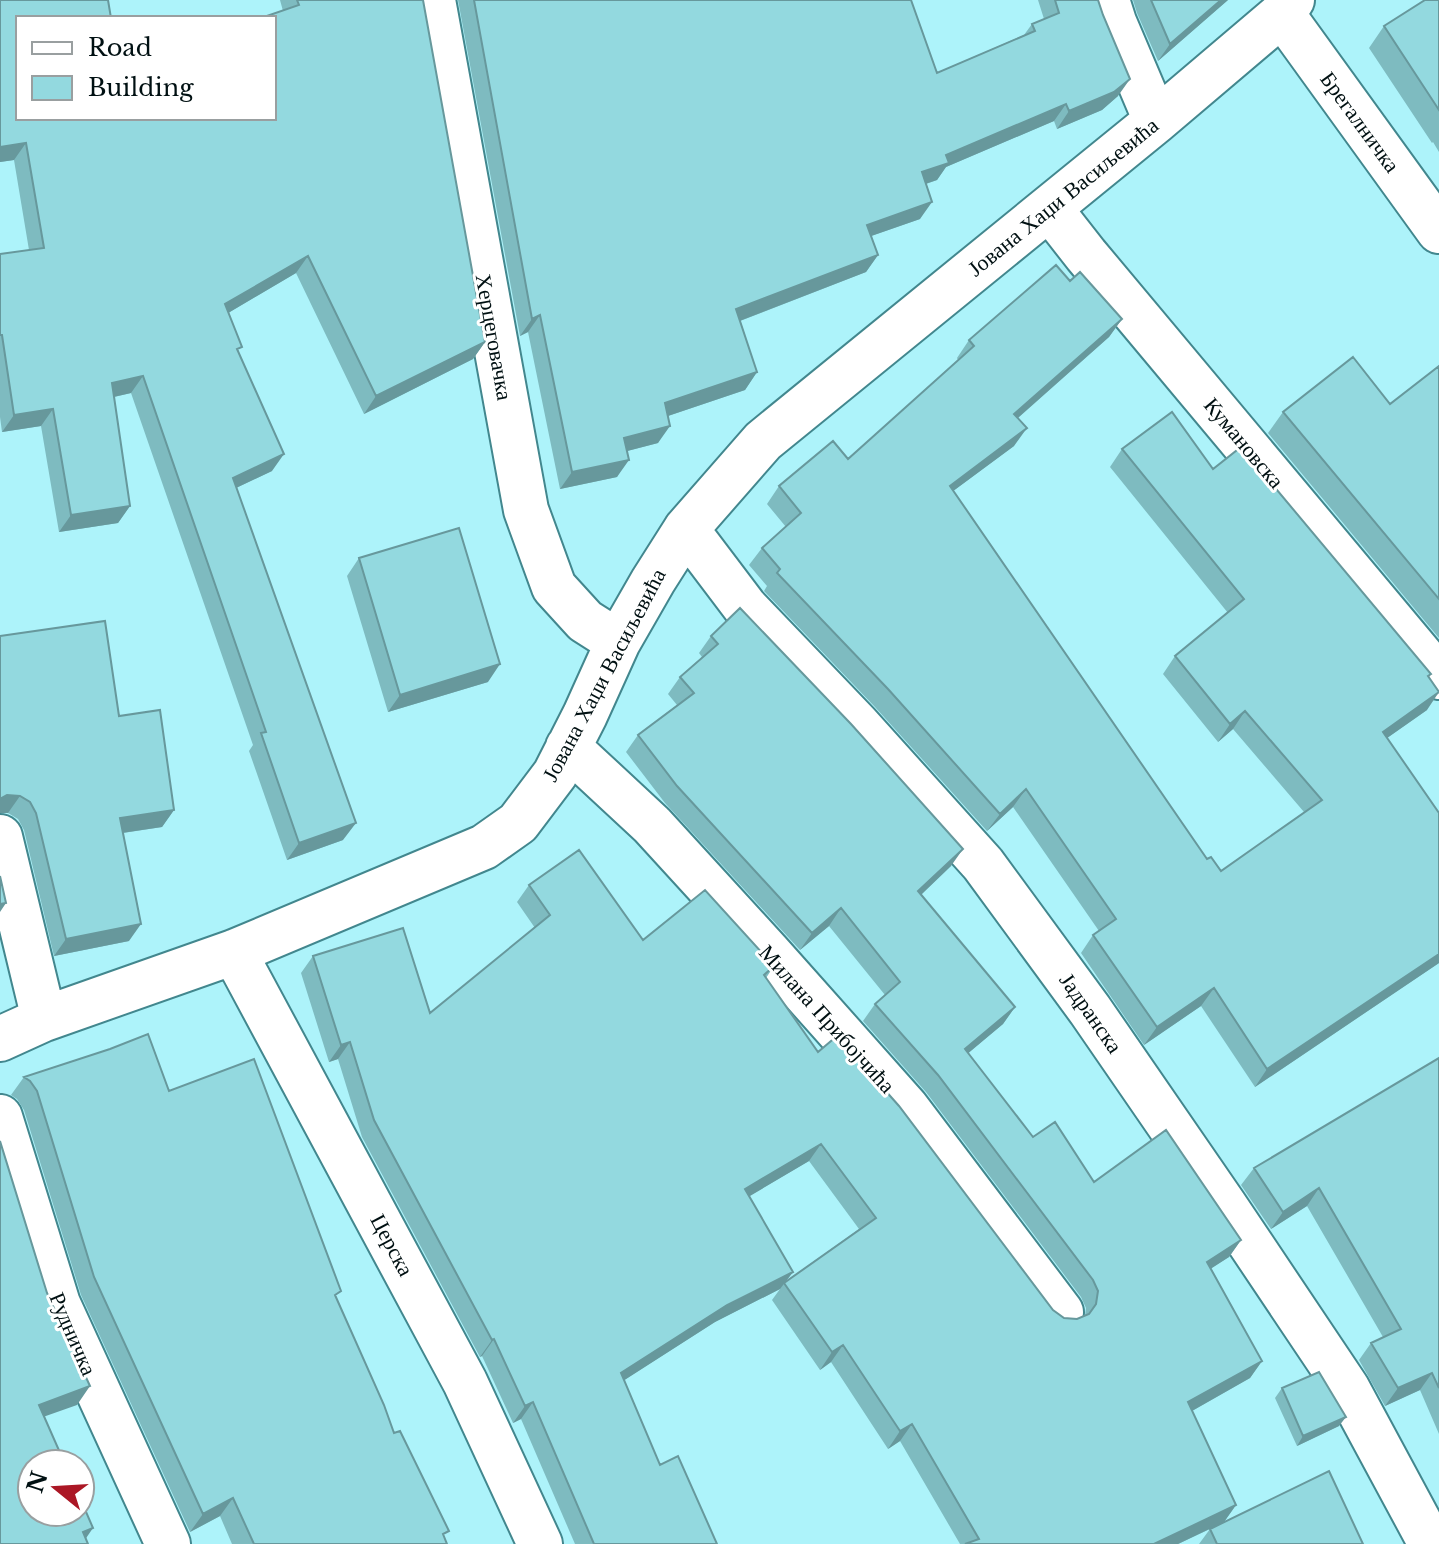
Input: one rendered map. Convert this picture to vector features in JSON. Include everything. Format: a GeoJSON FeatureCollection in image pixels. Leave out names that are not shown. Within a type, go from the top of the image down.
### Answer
{"type":"FeatureCollection","features":[{"type":"Feature","properties":{"kind":"street","name":"Херцеговачка"},"geometry":{"type":"LineString","coordinates":[[433,0],[526,510],[554,587],[585,621],[618,642]]}},
{"type":"Feature","properties":{"kind":"street"},"geometry":{"type":"LineString","coordinates":[[1107,0],[1156,121]]}},
{"type":"Feature","properties":{"kind":"street","name":"Јована Хаџи Васиљевића"},"geometry":{"type":"LineString","coordinates":[[0,1039],[44,1019],[234,952],[484,847],[518,823],[555,774],[618,642],[686,529],[763,441],[1050,209],[1287,7]]}},
{"type":"Feature","properties":{"kind":"street","name":"Брегалничка"},"geometry":{"type":"LineString","coordinates":[[1287,7],[1439,231]]}},
{"type":"Feature","properties":{"kind":"street","name":"Кумановска"},"geometry":{"type":"LineString","coordinates":[[1050,209],[1439,677]]}},
{"type":"Feature","properties":{"kind":"street","name":"Јадранска"},"geometry":{"type":"LineString","coordinates":[[686,529],[745,607],[857,724],[992,876],[1090,1010],[1347,1388],[1431,1544]]}},
{"type":"Feature","properties":{"kind":"street","name":"Милана Прибојчића"},"geometry":{"type":"LineString","coordinates":[[568,747],[652,825],[906,1107],[1061,1312]]}},
{"type":"Feature","properties":{"kind":"street"},"geometry":{"type":"LineString","coordinates":[[0,837],[44,1019]]}},
{"type":"Feature","properties":{"kind":"street","name":"Церска"},"geometry":{"type":"LineString","coordinates":[[234,952],[465,1382],[540,1544]]}},
{"type":"Feature","properties":{"kind":"street","name":"Рудничка"},"geometry":{"type":"LineString","coordinates":[[0,1117],[58,1304],[168,1544]]}},
{"type":"Feature","properties":{"kind":"building"},"geometry":{"type":"Polygon","coordinates":[[[0,0],[108,0],[111,16],[16,16],[16,120],[276,120],[276,16],[267,16],[299,5],[297,0],[423,0],[485,342],[376,396],[308,256],[225,304],[242,347],[237,349],[284,454],[233,478],[356,823],[299,843],[261,733],[266,732],[143,376],[112,383],[130,506],[71,515],[53,409],[14,415],[0,335],[0,254],[44,248],[26,143],[0,147],[0,0]]]}},
{"type":"Feature","properties":{"kind":"building"},"geometry":{"type":"Polygon","coordinates":[[[474,0],[911,0],[937,73],[1035,31],[1032,24],[1059,13],[1055,0],[1098,0],[1130,79],[1114,92],[1069,111],[1066,104],[946,155],[949,163],[922,172],[932,202],[867,225],[878,255],[736,309],[757,372],[665,403],[670,426],[624,438],[629,460],[572,472],[540,315],[532,319],[474,0]]]}},
{"type":"Feature","properties":{"kind":"building"},"geometry":{"type":"Polygon","coordinates":[[[1151,0],[1221,0],[1170,44],[1151,0]]]}},
{"type":"Feature","properties":{"kind":"building"},"geometry":{"type":"Polygon","coordinates":[[[1425,0],[1439,0],[1439,110],[1384,26],[1425,0]]]}},
{"type":"Feature","properties":{"kind":"building"},"geometry":{"type":"Polygon","coordinates":[[[1056,265],[1070,281],[1080,272],[1122,319],[1014,414],[1027,428],[950,486],[1207,859],[1211,857],[1221,871],[1322,800],[1245,711],[1230,724],[1175,656],[1244,599],[1122,449],[1172,412],[1213,469],[1241,447],[1431,674],[1428,676],[1439,692],[1383,732],[1439,813],[1439,954],[1267,1069],[1214,988],[1157,1027],[1093,935],[1116,919],[1026,789],[1000,814],[888,689],[777,573],[780,569],[762,548],[801,513],[779,486],[833,441],[848,459],[974,346],[969,340],[1056,265]]]}},
{"type":"Feature","properties":{"kind":"building"},"geometry":{"type":"Polygon","coordinates":[[[1353,357],[1390,404],[1439,366],[1439,599],[1283,412],[1353,357]]]}},
{"type":"Feature","properties":{"kind":"building"},"geometry":{"type":"Polygon","coordinates":[[[459,528],[500,664],[400,695],[359,558],[459,528]]]}},
{"type":"Feature","properties":{"kind":"building"},"geometry":{"type":"Polygon","coordinates":[[[740,608],[851,724],[963,849],[918,891],[1015,1007],[965,1049],[1033,1137],[1055,1122],[1094,1182],[1166,1130],[1241,1240],[1207,1262],[1262,1361],[1188,1402],[1236,1505],[1154,1544],[965,1544],[979,1539],[912,1424],[900,1431],[843,1345],[832,1352],[784,1283],[876,1218],[821,1144],[745,1189],[793,1272],[727,1305],[621,1373],[660,1465],[678,1456],[717,1544],[594,1544],[533,1402],[525,1406],[494,1339],[374,1120],[350,1042],[341,1045],[313,956],[403,928],[430,1013],[550,915],[529,885],[579,850],[643,940],[705,890],[774,966],[764,975],[818,1052],[837,1036],[899,1106],[1053,1310],[1064,1318],[1077,1319],[1089,1314],[1096,1304],[1098,1291],[1093,1280],[938,1075],[875,1004],[900,982],[841,908],[812,933],[677,786],[638,735],[694,693],[680,677],[718,644],[711,636],[740,608]]]}},
{"type":"Feature","properties":{"kind":"building"},"geometry":{"type":"Polygon","coordinates":[[[105,621],[119,716],[160,710],[174,810],[120,818],[141,924],[66,939],[36,813],[30,802],[20,796],[7,795],[0,799],[0,636],[105,621]]]}},
{"type":"Feature","properties":{"kind":"building"},"geometry":{"type":"Polygon","coordinates":[[[0,876],[6,903],[0,904],[0,876]]]}},
{"type":"Feature","properties":{"kind":"building"},"geometry":{"type":"Polygon","coordinates":[[[148,1034],[169,1091],[254,1059],[341,1291],[335,1295],[394,1433],[400,1431],[449,1531],[443,1534],[447,1544],[254,1544],[233,1498],[203,1514],[94,1277],[37,1091],[24,1077],[148,1034]]]}},
{"type":"Feature","properties":{"kind":"building"},"geometry":{"type":"Polygon","coordinates":[[[1439,1058],[1439,1388],[1432,1373],[1398,1388],[1371,1343],[1401,1329],[1319,1188],[1283,1212],[1254,1168],[1439,1058]]]}},
{"type":"Feature","properties":{"kind":"building"},"geometry":{"type":"Polygon","coordinates":[[[0,1141],[47,1293],[90,1386],[39,1405],[58,1448],[16,1448],[16,1528],[93,1528],[83,1532],[88,1544],[0,1544],[0,1141]]]}},
{"type":"Feature","properties":{"kind":"building"},"geometry":{"type":"Polygon","coordinates":[[[1319,1372],[1346,1417],[1303,1436],[1282,1388],[1319,1372]]]}},
{"type":"Feature","properties":{"kind":"building"},"geometry":{"type":"Polygon","coordinates":[[[1329,1471],[1363,1544],[1217,1544],[1210,1529],[1329,1471]]]}}]}
